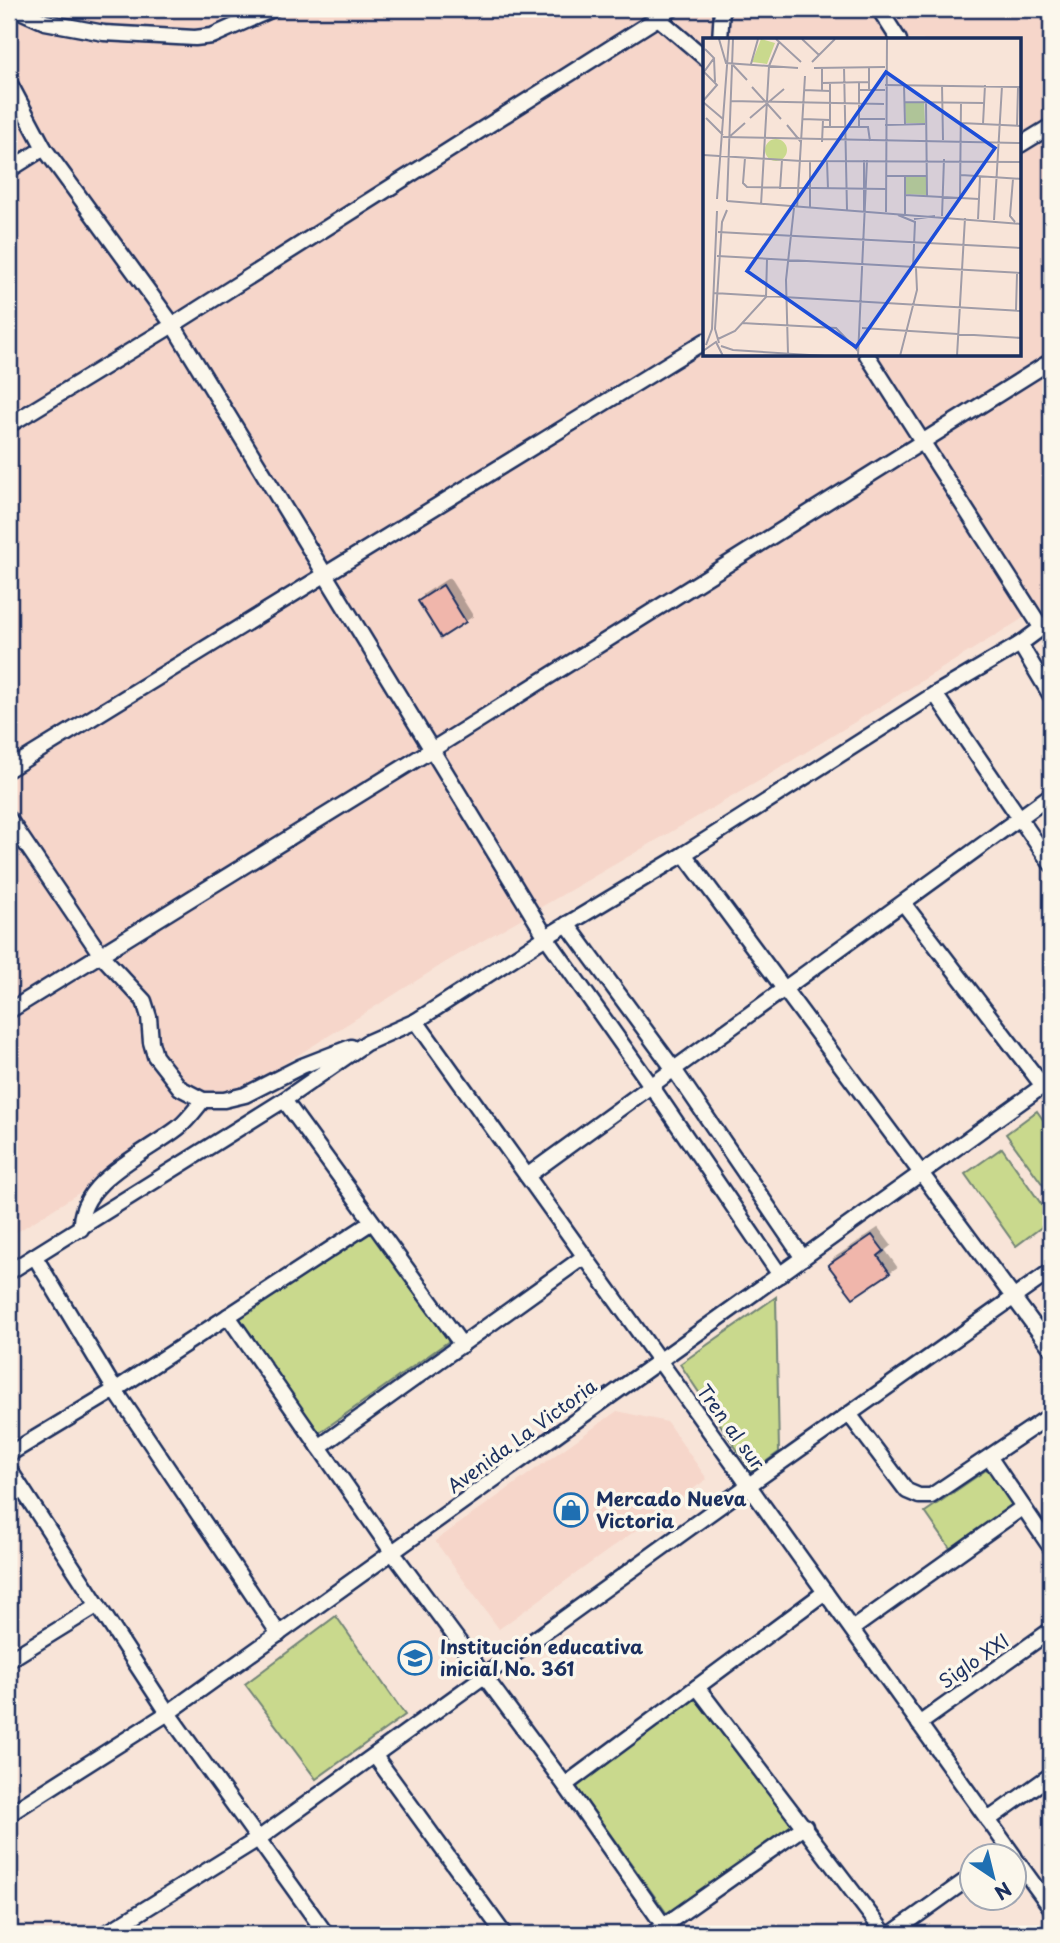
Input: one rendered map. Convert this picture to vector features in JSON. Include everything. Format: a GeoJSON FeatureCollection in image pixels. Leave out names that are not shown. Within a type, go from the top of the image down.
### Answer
{"type":"FeatureCollection","features":[{"type":"Feature","properties":{"kind":"street"},"geometry":{"type":"LineString","coordinates":[[16,9],[45,22],[104,33],[195,38],[212,36],[273,9]]}},
{"type":"Feature","properties":{"kind":"street"},"geometry":{"type":"LineString","coordinates":[[9,425],[173,325],[655,13],[672,9]]}},
{"type":"Feature","properties":{"kind":"street"},"geometry":{"type":"LineString","coordinates":[[720,38],[722,9]]}},
{"type":"Feature","properties":{"kind":"street"},"geometry":{"type":"LineString","coordinates":[[880,9],[898,38]]}},
{"type":"Feature","properties":{"kind":"street"},"geometry":{"type":"LineString","coordinates":[[655,13],[703,56]]}},
{"type":"Feature","properties":{"kind":"street"},"geometry":{"type":"LineString","coordinates":[[9,82],[44,148],[173,325],[546,937],[780,1275]]}},
{"type":"Feature","properties":{"kind":"street"},"geometry":{"type":"LineString","coordinates":[[1021,144],[1051,125]]}},
{"type":"Feature","properties":{"kind":"street"},"geometry":{"type":"LineString","coordinates":[[9,170],[44,148]]}},
{"type":"Feature","properties":{"kind":"street"},"geometry":{"type":"LineString","coordinates":[[9,769],[703,342]]}},
{"type":"Feature","properties":{"kind":"street"},"geometry":{"type":"LineString","coordinates":[[9,819],[101,955],[144,1001],[155,1056],[166,1073],[180,1088],[204,1100],[224,1100],[244,1095],[325,1056],[366,1043],[416,1021],[546,937],[684,855],[935,694],[1020,644],[1046,624],[922,442],[868,357]]}},
{"type":"Feature","properties":{"kind":"street"},"geometry":{"type":"LineString","coordinates":[[9,1011],[433,749],[1051,361]]}},
{"type":"Feature","properties":{"kind":"street"},"geometry":{"type":"LineString","coordinates":[[1020,644],[1051,696]]}},
{"type":"Feature","properties":{"kind":"street"},"geometry":{"type":"LineString","coordinates":[[935,694],[1051,864]]}},
{"type":"Feature","properties":{"kind":"street"},"geometry":{"type":"LineString","coordinates":[[527,1176],[1051,795]]}},
{"type":"Feature","properties":{"kind":"street"},"geometry":{"type":"LineString","coordinates":[[684,855],[1051,1348]]}},
{"type":"Feature","properties":{"kind":"street"},"geometry":{"type":"LineString","coordinates":[[904,904],[1047,1083]]}},
{"type":"Feature","properties":{"kind":"street"},"geometry":{"type":"LineString","coordinates":[[567,924],[673,1068],[803,1258]]}},
{"type":"Feature","properties":{"kind":"street","name":"Tren al sur"},"geometry":{"type":"LineString","coordinates":[[416,1021],[988,1819],[1002,1842]]}},
{"type":"Feature","properties":{"kind":"street"},"geometry":{"type":"LineString","coordinates":[[9,1272],[284,1100],[366,1043]]}},
{"type":"Feature","properties":{"kind":"street","name":"Avenida La Victoria"},"geometry":{"type":"LineString","coordinates":[[9,1814],[168,1713],[1047,1083]]}},
{"type":"Feature","properties":{"kind":"street"},"geometry":{"type":"LineString","coordinates":[[81,1229],[83,1205],[96,1188],[180,1127],[204,1100]]}},
{"type":"Feature","properties":{"kind":"street"},"geometry":{"type":"LineString","coordinates":[[284,1100],[462,1345]]}},
{"type":"Feature","properties":{"kind":"street"},"geometry":{"type":"LineString","coordinates":[[9,1454],[115,1390],[372,1222]]}},
{"type":"Feature","properties":{"kind":"street"},"geometry":{"type":"LineString","coordinates":[[35,1256],[115,1390],[279,1634]]}},
{"type":"Feature","properties":{"kind":"street"},"geometry":{"type":"LineString","coordinates":[[319,1447],[585,1256]]}},
{"type":"Feature","properties":{"kind":"street"},"geometry":{"type":"LineString","coordinates":[[105,1934],[258,1839],[1051,1271]]}},
{"type":"Feature","properties":{"kind":"street"},"geometry":{"type":"LineString","coordinates":[[228,1316],[393,1553],[565,1785],[658,1930],[805,1826]]}},
{"type":"Feature","properties":{"kind":"street"},"geometry":{"type":"LineString","coordinates":[[849,1414],[908,1491],[919,1496],[930,1496],[1051,1415]]}},
{"type":"Feature","properties":{"kind":"street"},"geometry":{"type":"LineString","coordinates":[[990,1458],[1051,1548]]}},
{"type":"Feature","properties":{"kind":"street"},"geometry":{"type":"LineString","coordinates":[[9,1469],[168,1713],[326,1934]]}},
{"type":"Feature","properties":{"kind":"street"},"geometry":{"type":"LineString","coordinates":[[852,1629],[1023,1507]]}},
{"type":"Feature","properties":{"kind":"street"},"geometry":{"type":"LineString","coordinates":[[565,1785],[825,1592]]}},
{"type":"Feature","properties":{"kind":"street"},"geometry":{"type":"LineString","coordinates":[[9,1660],[98,1605]]}},
{"type":"Feature","properties":{"kind":"street","name":"Siglo XXI"},"geometry":{"type":"LineString","coordinates":[[919,1724],[1051,1630]]}},
{"type":"Feature","properties":{"kind":"street"},"geometry":{"type":"LineString","coordinates":[[697,1687],[885,1934]]}},
{"type":"Feature","properties":{"kind":"street"},"geometry":{"type":"LineString","coordinates":[[375,1756],[505,1934]]}},
{"type":"Feature","properties":{"kind":"street"},"geometry":{"type":"LineString","coordinates":[[988,1819],[1051,1775]]}},
{"type":"Feature","properties":{"kind":"street","name":"Tren al sur"},"geometry":{"type":"LineString","coordinates":[[1028,1878],[1051,1908]]}},
{"type":"Feature","properties":{"kind":"street"},"geometry":{"type":"LineString","coordinates":[[891,1934],[958,1885]]}},
{"type":"Feature","properties":{"kind":"shaded area"},"geometry":{"type":"Polygon","coordinates":[[[9,9],[1051,9],[1051,601],[759,781],[446,962],[9,1237],[9,9]]]}},
{"type":"Feature","properties":{"kind":"shaded area","name":"Mercado Nueva Victoria"},"geometry":{"type":"Polygon","coordinates":[[[617,1411],[667,1422],[707,1479],[499,1629],[435,1541],[617,1411]]]}},
{"type":"Feature","properties":{"kind":"green space"},"geometry":{"type":"Polygon","coordinates":[[[1037,1111],[1051,1131],[1051,1196],[1006,1134],[1037,1111]]]}},
{"type":"Feature","properties":{"kind":"green space"},"geometry":{"type":"Polygon","coordinates":[[[1002,1148],[1051,1218],[1016,1246],[965,1174],[1002,1148]]]}},
{"type":"Feature","properties":{"kind":"green space"},"geometry":{"type":"Polygon","coordinates":[[[371,1231],[449,1341],[319,1433],[237,1317],[371,1231]]]}},
{"type":"Feature","properties":{"kind":"green space"},"geometry":{"type":"Polygon","coordinates":[[[776,1297],[779,1452],[752,1472],[680,1364],[776,1297]]]}},
{"type":"Feature","properties":{"kind":"green space"},"geometry":{"type":"Polygon","coordinates":[[[989,1468],[1017,1505],[952,1551],[925,1512],[989,1468]]]}},
{"type":"Feature","properties":{"kind":"green space"},"geometry":{"type":"Polygon","coordinates":[[[336,1616],[405,1715],[316,1779],[245,1684],[336,1616]]]}},
{"type":"Feature","properties":{"kind":"green space"},"geometry":{"type":"Polygon","coordinates":[[[694,1697],[793,1826],[668,1915],[575,1785],[694,1697]]]}},
{"type":"Feature","properties":{"kind":"building"},"geometry":{"type":"Polygon","coordinates":[[[443,585],[466,622],[441,638],[418,601],[443,585]]]}},
{"type":"Feature","properties":{"kind":"building"},"geometry":{"type":"Polygon","coordinates":[[[872,1235],[884,1251],[878,1256],[890,1273],[853,1298],[828,1265],[872,1235]]]}},
{"type":"Feature","properties":{"kind":"place","name":"Mercado Nueva Victoria"},"geometry":{"type":"Point","coordinates":[571,1510]}},
{"type":"Feature","properties":{"kind":"place","name":"Institución educativa inicial No. 361"},"geometry":{"type":"Point","coordinates":[415,1658]}}]}
